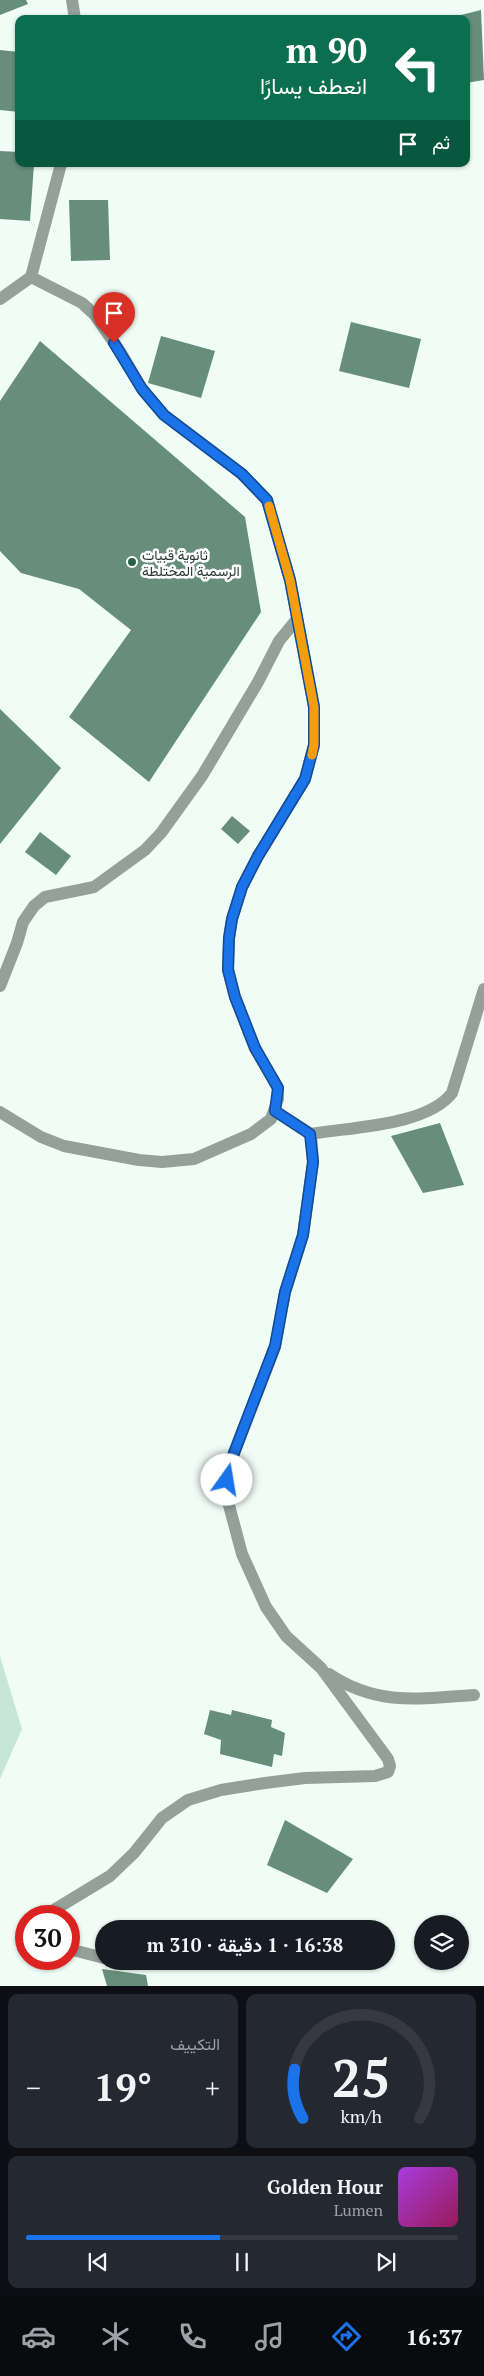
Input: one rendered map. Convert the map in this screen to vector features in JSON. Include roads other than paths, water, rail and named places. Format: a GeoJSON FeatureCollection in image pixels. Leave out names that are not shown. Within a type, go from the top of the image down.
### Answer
{"type":"FeatureCollection","features":[{"type":"Feature","properties":{"kind":"street"},"geometry":{"type":"LineString","coordinates":[[72,0],[74,15]]}},
{"type":"Feature","properties":{"kind":"street"},"geometry":{"type":"LineString","coordinates":[[0,299],[31,277],[59,167]]}},
{"type":"Feature","properties":{"kind":"street"},"geometry":{"type":"LineString","coordinates":[[0,1112],[40,1138],[64,1146],[139,1160],[162,1162],[194,1159],[251,1134],[267,1123],[275,1111],[278,1088],[255,1048],[235,997],[228,970],[229,938],[232,919],[242,887],[258,856],[305,779],[313,751],[314,707],[290,580],[267,500],[242,474],[164,415],[142,389],[121,353],[95,315],[82,303],[31,277]]}},
{"type":"Feature","properties":{"kind":"street"},"geometry":{"type":"LineString","coordinates":[[0,986],[18,943],[23,922],[34,906],[45,897],[94,887],[145,850],[161,833],[202,776],[258,682],[279,641],[297,618]]}},
{"type":"Feature","properties":{"kind":"street"},"geometry":{"type":"LineString","coordinates":[[275,1111],[310,1134],[415,1118],[431,1108],[444,1104],[452,1093],[484,989]]}},
{"type":"Feature","properties":{"kind":"street"},"geometry":{"type":"LineString","coordinates":[[310,1134],[313,1162],[303,1235],[285,1292],[275,1346],[229,1466],[226,1494],[242,1554],[266,1607],[286,1636],[321,1668],[345,1685],[382,1698],[424,1699],[474,1695]]}},
{"type":"Feature","properties":{"kind":"street"},"geometry":{"type":"LineString","coordinates":[[62,1905],[110,1876],[134,1853],[162,1818],[188,1800],[221,1790],[264,1783],[305,1778],[375,1776],[388,1772],[390,1766],[388,1759],[321,1668]]}},
{"type":"Feature","properties":{"kind":"street"},"geometry":{"type":"LineString","coordinates":[[80,1952],[95,1956]]}},
{"type":"Feature","properties":{"kind":"place","name":"ثانوية قبيات الرسمية المختلطة"},"geometry":{"type":"Point","coordinates":[132,562]}}]}
